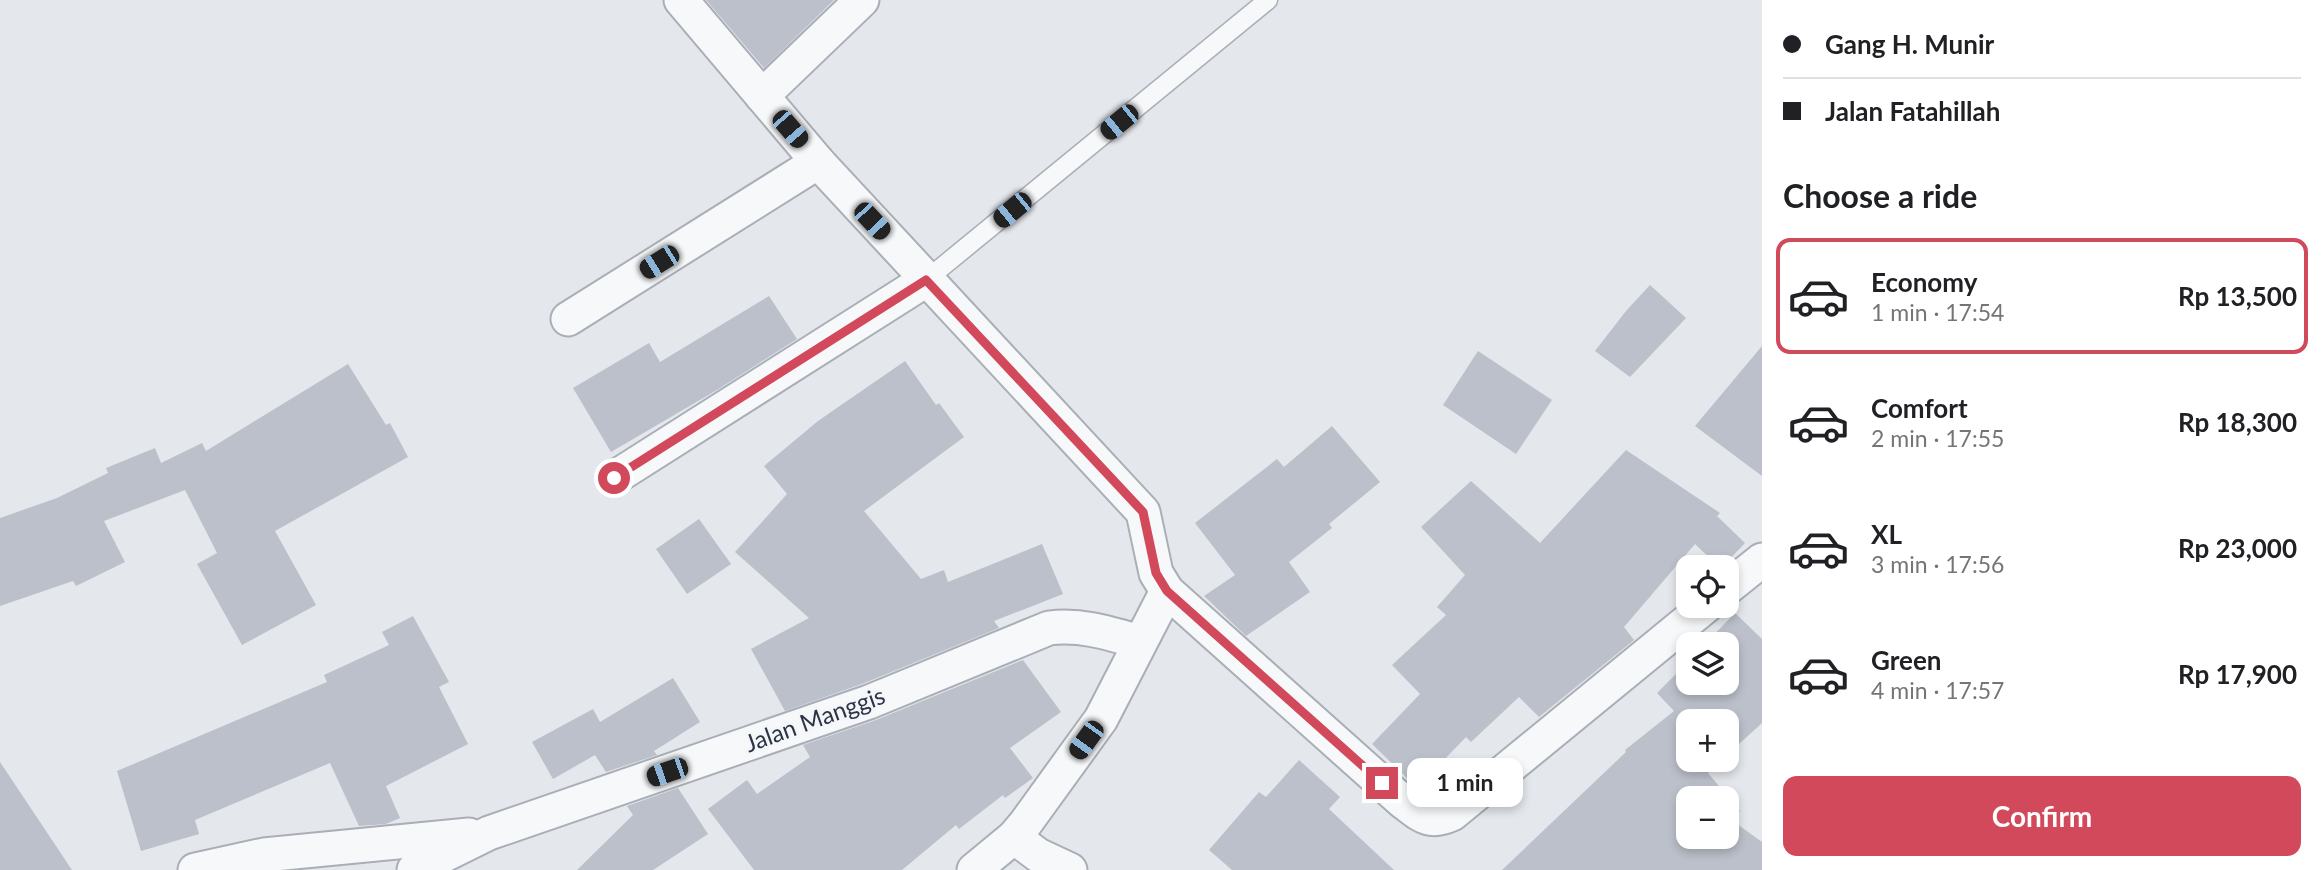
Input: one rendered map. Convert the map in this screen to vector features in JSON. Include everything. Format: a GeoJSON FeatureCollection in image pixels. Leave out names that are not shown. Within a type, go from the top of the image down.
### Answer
{"type":"FeatureCollection","features":[{"type":"Feature","properties":{"kind":"street"},"geometry":{"type":"LineString","coordinates":[[681,0],[818,162],[1143,512],[1156,573],[1167,591],[1402,801],[1426,818],[1439,819],[1452,814],[1691,618]]}},
{"type":"Feature","properties":{"kind":"street"},"geometry":{"type":"LineString","coordinates":[[762,96],[862,0]]}},
{"type":"Feature","properties":{"kind":"street"},"geometry":{"type":"LineString","coordinates":[[568,319],[818,162]]}},
{"type":"Feature","properties":{"kind":"street"},"geometry":{"type":"LineString","coordinates":[[614,478],[926,280]]}},
{"type":"Feature","properties":{"kind":"street"},"geometry":{"type":"LineString","coordinates":[[1739,578],[1762,560]]}},
{"type":"Feature","properties":{"kind":"street"},"geometry":{"type":"LineString","coordinates":[[1028,854],[1167,591]]}},
{"type":"Feature","properties":{"kind":"street","name":"Jalan Manggis"},"geometry":{"type":"LineString","coordinates":[[489,833],[869,702],[1049,628],[1069,625],[1097,629],[1140,642]]}},
{"type":"Feature","properties":{"kind":"street"},"geometry":{"type":"LineString","coordinates":[[195,870],[264,855],[489,833]]}},
{"type":"Feature","properties":{"kind":"street"},"geometry":{"type":"LineString","coordinates":[[414,870],[489,833]]}},
{"type":"Feature","properties":{"kind":"street"},"geometry":{"type":"LineString","coordinates":[[974,870],[1028,854],[1070,870]]}},
{"type":"Feature","properties":{"kind":"lane"},"geometry":{"type":"LineString","coordinates":[[926,280],[1268,0]]}},
{"type":"Feature","properties":{"kind":"building"},"geometry":{"type":"Polygon","coordinates":[[[706,0],[834,0],[764,68],[706,0]]]}},
{"type":"Feature","properties":{"kind":"building"},"geometry":{"type":"Polygon","coordinates":[[[1650,285],[1686,318],[1630,377],[1595,351],[1650,285]]]}},
{"type":"Feature","properties":{"kind":"building"},"geometry":{"type":"Polygon","coordinates":[[[769,296],[797,339],[611,452],[573,388],[649,343],[660,362],[769,296]]]}},
{"type":"Feature","properties":{"kind":"building"},"geometry":{"type":"Polygon","coordinates":[[[1762,346],[1762,476],[1695,426],[1762,346]]]}},
{"type":"Feature","properties":{"kind":"building"},"geometry":{"type":"Polygon","coordinates":[[[1478,351],[1552,400],[1516,454],[1443,405],[1478,351]]]}},
{"type":"Feature","properties":{"kind":"building"},"geometry":{"type":"Polygon","coordinates":[[[905,361],[936,405],[939,403],[964,437],[864,511],[921,579],[944,570],[948,582],[1042,544],[1063,594],[994,621],[999,628],[862,684],[785,711],[751,649],[809,618],[735,552],[787,494],[764,466],[818,421],[905,361]]]}},
{"type":"Feature","properties":{"kind":"building"},"geometry":{"type":"Polygon","coordinates":[[[348,364],[386,425],[390,423],[408,457],[275,531],[316,605],[242,645],[197,564],[217,553],[185,490],[104,521],[125,562],[76,586],[73,581],[0,606],[0,518],[57,498],[108,473],[106,468],[155,448],[161,463],[202,443],[206,451],[348,364]]]}},
{"type":"Feature","properties":{"kind":"building"},"geometry":{"type":"Polygon","coordinates":[[[1332,426],[1380,482],[1329,524],[1332,528],[1289,562],[1310,592],[1246,636],[1204,596],[1235,575],[1195,523],[1277,459],[1284,467],[1332,426]]]}},
{"type":"Feature","properties":{"kind":"building"},"geometry":{"type":"Polygon","coordinates":[[[1626,450],[1720,513],[1717,516],[1745,543],[1734,555],[1706,555],[1695,544],[1686,555],[1676,555],[1676,566],[1624,627],[1634,640],[1539,717],[1519,697],[1471,742],[1466,737],[1417,788],[1372,744],[1420,694],[1392,665],[1446,615],[1437,607],[1465,575],[1421,527],[1471,481],[1540,543],[1626,450]]]}},
{"type":"Feature","properties":{"kind":"building"},"geometry":{"type":"Polygon","coordinates":[[[699,519],[731,564],[687,594],[656,549],[699,519]]]}},
{"type":"Feature","properties":{"kind":"building"},"geometry":{"type":"Polygon","coordinates":[[[413,616],[449,682],[439,687],[468,744],[386,786],[400,818],[386,824],[359,826],[330,763],[195,820],[199,834],[141,851],[117,771],[327,682],[324,675],[389,645],[382,632],[413,616]]]}},
{"type":"Feature","properties":{"kind":"building"},"geometry":{"type":"Polygon","coordinates":[[[1739,617],[1762,639],[1762,723],[1739,744],[1739,709],[1676,709],[1676,772],[1709,772],[1719,786],[1676,786],[1676,849],[1739,849],[1739,825],[1762,842],[1762,870],[1502,870],[1626,752],[1625,750],[1674,711],[1657,693],[1676,674],[1676,695],[1739,695],[1739,632],[1717,632],[1730,618],[1739,617]]]}},
{"type":"Feature","properties":{"kind":"building"},"geometry":{"type":"Polygon","coordinates":[[[1023,660],[1061,712],[1010,748],[1033,778],[1005,798],[1003,795],[959,829],[956,825],[902,870],[754,870],[708,809],[747,780],[757,794],[810,757],[803,745],[876,720],[1023,660]]]}},
{"type":"Feature","properties":{"kind":"building"},"geometry":{"type":"Polygon","coordinates":[[[673,678],[700,722],[654,751],[657,755],[606,772],[595,755],[553,779],[532,742],[593,709],[600,722],[673,678]]]}},
{"type":"Feature","properties":{"kind":"building"},"geometry":{"type":"Polygon","coordinates":[[[1299,760],[1340,797],[1329,809],[1394,870],[1232,870],[1209,850],[1259,792],[1266,797],[1299,760]]]}},
{"type":"Feature","properties":{"kind":"building"},"geometry":{"type":"Polygon","coordinates":[[[0,762],[72,870],[0,870],[0,762]]]}},
{"type":"Feature","properties":{"kind":"building"},"geometry":{"type":"Polygon","coordinates":[[[678,788],[708,834],[653,870],[577,870],[633,815],[627,806],[678,788]]]}},
{"type":"Feature","properties":{"kind":"route"},"geometry":{"type":"LineString","coordinates":[[614,478],[926,280],[1143,512],[1156,573],[1167,591],[1382,783]]}}]}
